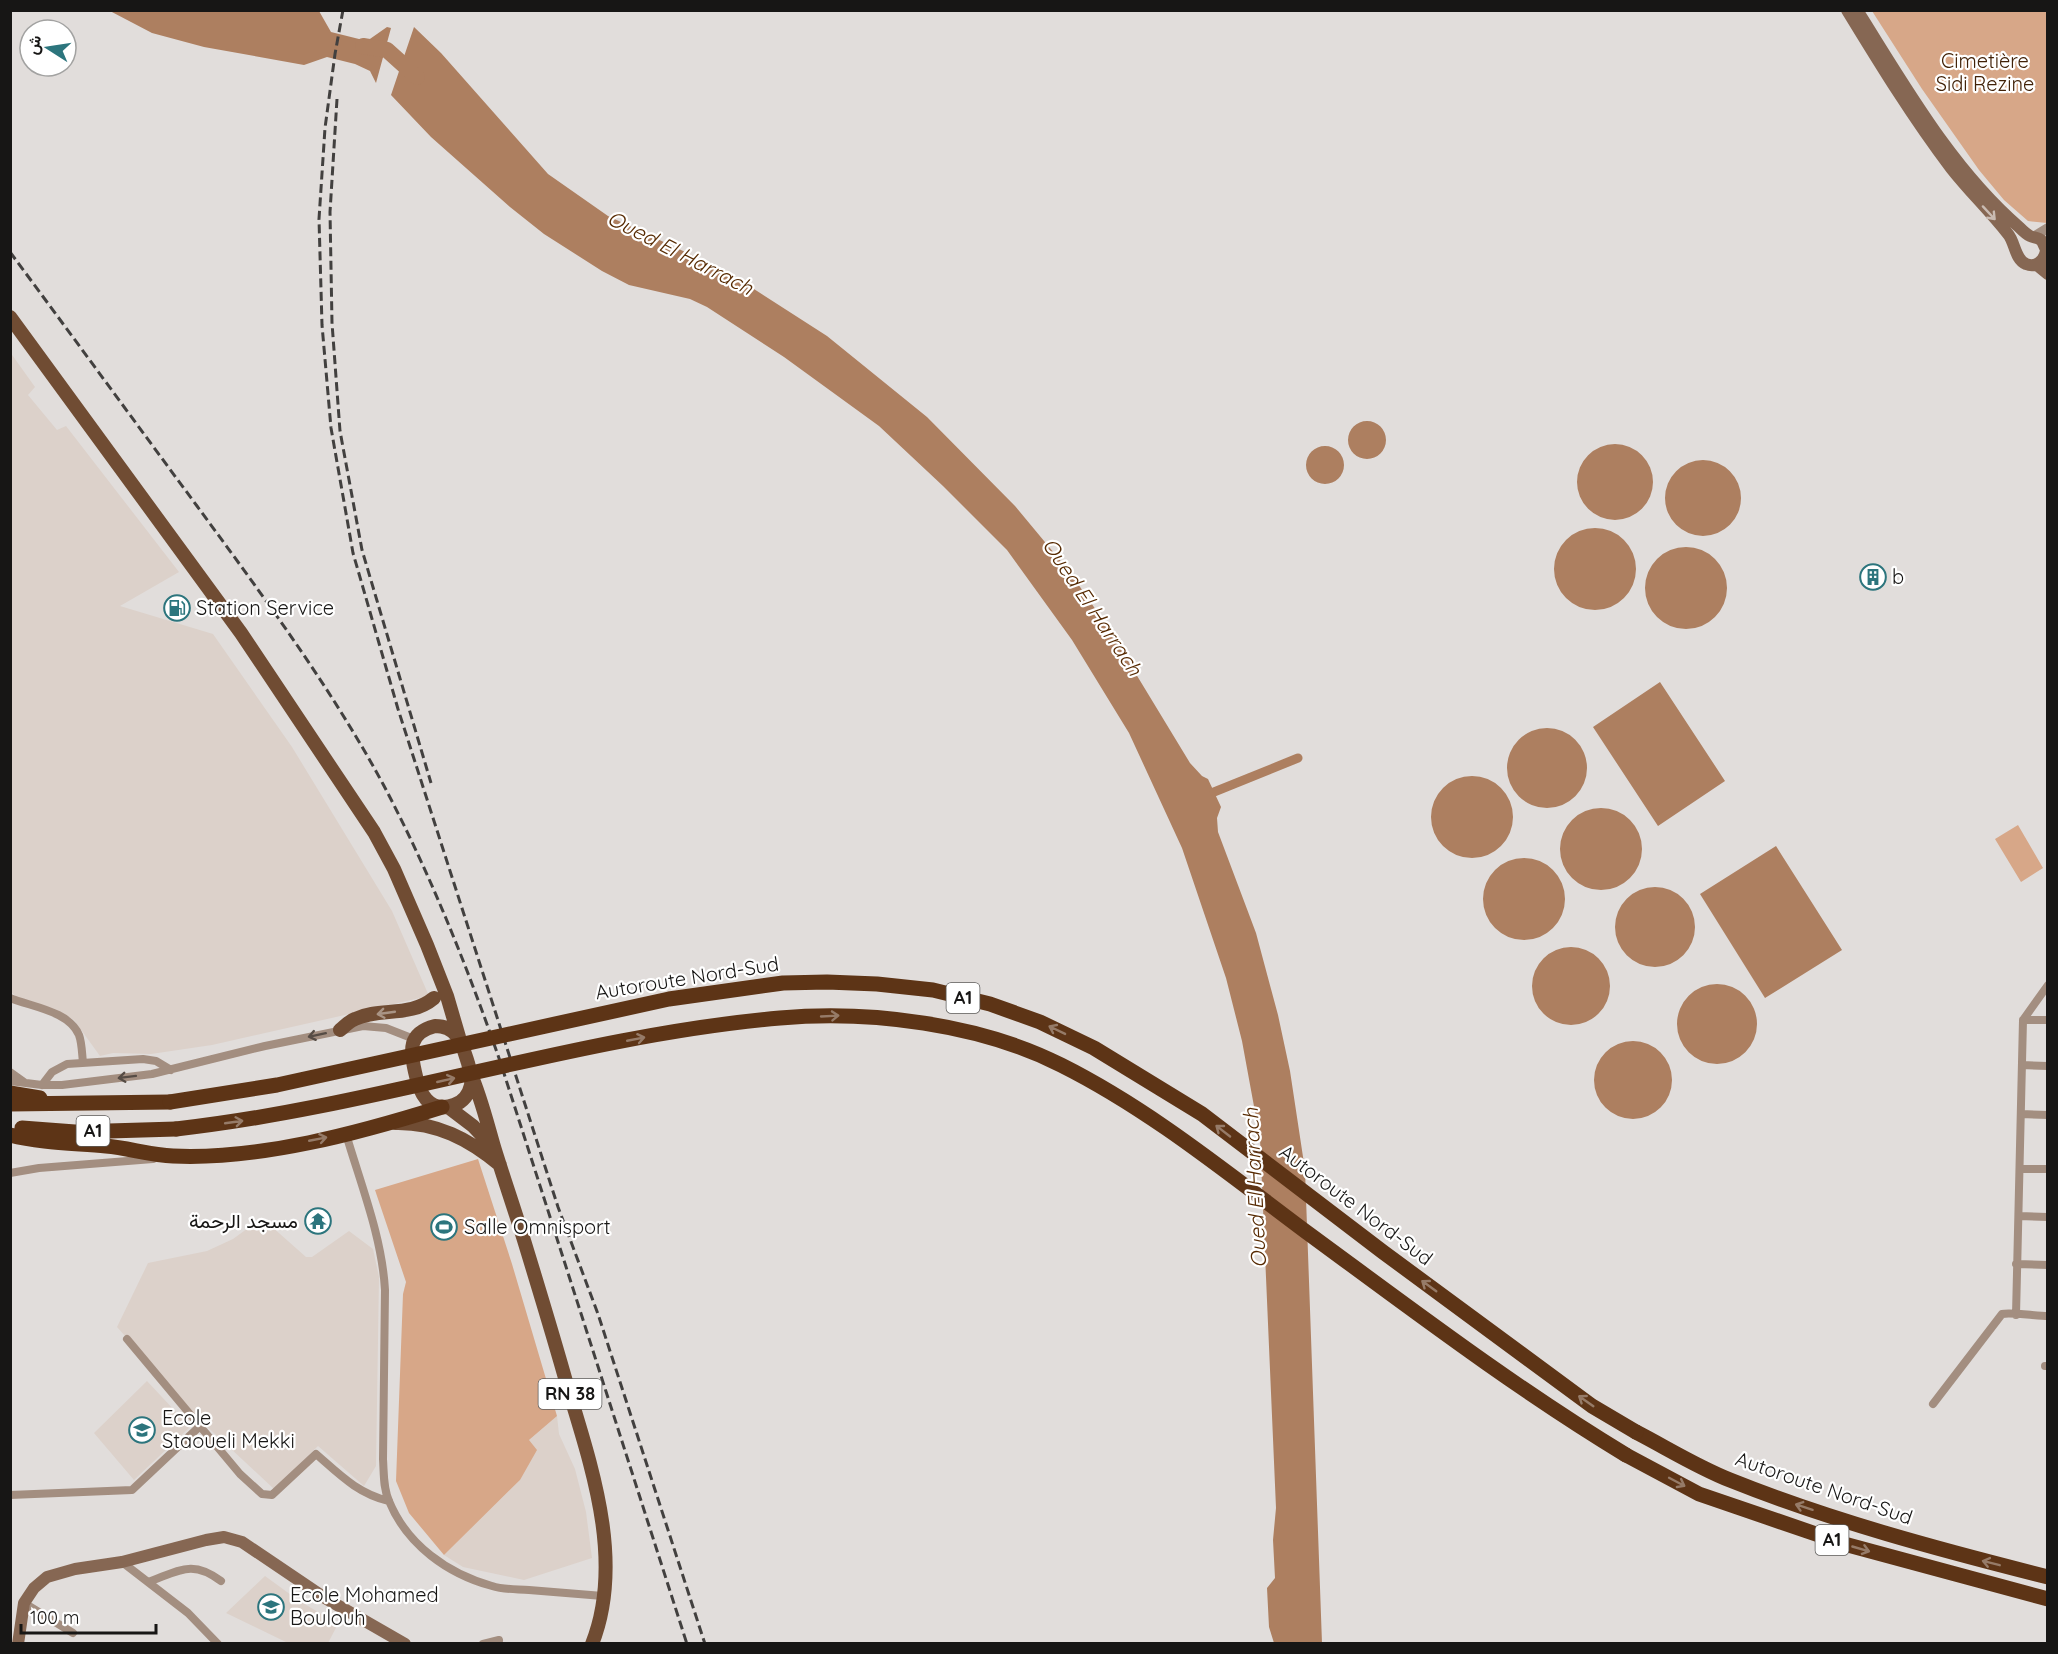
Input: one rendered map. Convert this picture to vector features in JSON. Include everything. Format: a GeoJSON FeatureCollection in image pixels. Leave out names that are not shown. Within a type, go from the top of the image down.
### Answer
{"type":"FeatureCollection","features":[{"type":"Feature","properties":{"kind":"highway","name":"Autoroute Nord-Sud"},"geometry":{"type":"LineString","coordinates":[[10,1104],[171,1102],[277,1085],[636,1006],[725,990],[783,983],[827,982],[933,990],[990,1004],[1040,1022],[1094,1048],[1202,1114],[1383,1252],[1592,1406],[1636,1432],[1728,1479],[1802,1507],[1966,1557],[2048,1577]]}},
{"type":"Feature","properties":{"kind":"highway","name":"A1"},"geometry":{"type":"LineString","coordinates":[[10,1127],[75,1132],[176,1129],[278,1115],[573,1051],[682,1031],[780,1018],[841,1015],[893,1019],[968,1032],[1058,1063],[1122,1098],[1460,1343],[1583,1429],[1699,1494],[1870,1551],[2048,1599]]}},
{"type":"Feature","properties":{"kind":"highway"},"geometry":{"type":"LineString","coordinates":[[10,1093],[35,1097],[54,1104]]}},
{"type":"Feature","properties":{"kind":"highway"},"geometry":{"type":"LineString","coordinates":[[10,1135],[127,1148],[172,1156],[253,1152],[346,1134],[445,1107]]}},
{"type":"Feature","properties":{"kind":"main road"},"geometry":{"type":"LineString","coordinates":[[1847,10],[1936,148],[1975,197],[2007,232],[2022,261],[2029,265],[2037,265],[2048,274]]}},
{"type":"Feature","properties":{"kind":"main road"},"geometry":{"type":"LineString","coordinates":[[1857,10],[1907,89],[1981,189],[2005,214],[2032,236],[2042,241],[2047,250],[2037,265]]}},
{"type":"Feature","properties":{"kind":"main road"},"geometry":{"type":"LineString","coordinates":[[2017,250],[2019,242],[2032,236]]}},
{"type":"Feature","properties":{"kind":"main road"},"geometry":{"type":"LineString","coordinates":[[10,317],[235,625],[374,832],[394,869],[427,945],[447,996],[470,1072],[469,1090],[464,1098],[457,1104],[445,1107],[427,1101],[418,1087],[411,1056],[434,998],[434,982],[427,945]]}},
{"type":"Feature","properties":{"kind":"main road"},"geometry":{"type":"LineString","coordinates":[[340,1030],[359,1017],[423,1006],[434,998]]}},
{"type":"Feature","properties":{"kind":"main road"},"geometry":{"type":"LineString","coordinates":[[418,1034],[435,1026],[442,1026],[459,1037]]}},
{"type":"Feature","properties":{"kind":"main road","name":"RN 38"},"geometry":{"type":"LineString","coordinates":[[470,1072],[481,1096],[495,1150],[594,1476],[605,1563],[599,1621],[592,1644]]}},
{"type":"Feature","properties":{"kind":"main road","name":"RN 38"},"geometry":{"type":"LineString","coordinates":[[445,1107],[473,1126],[495,1150]]}},
{"type":"Feature","properties":{"kind":"main road"},"geometry":{"type":"LineString","coordinates":[[384,1123],[405,1123],[445,1130],[481,1148],[500,1165]]}},
{"type":"Feature","properties":{"kind":"main road"},"geometry":{"type":"LineString","coordinates":[[18,1643],[24,1603],[34,1588],[47,1577],[75,1569],[122,1562],[224,1537],[242,1542],[325,1598],[405,1644]]}},
{"type":"Feature","properties":{"kind":"street"},"geometry":{"type":"LineString","coordinates":[[2032,236],[2048,228]]}},
{"type":"Feature","properties":{"kind":"street"},"geometry":{"type":"LineString","coordinates":[[2016,1315],[2023,1020],[2048,985]]}},
{"type":"Feature","properties":{"kind":"street"},"geometry":{"type":"LineString","coordinates":[[10,998],[59,1015],[76,1028],[80,1038],[83,1063]]}},
{"type":"Feature","properties":{"kind":"street"},"geometry":{"type":"LineString","coordinates":[[2023,1020],[2048,1020]]}},
{"type":"Feature","properties":{"kind":"street"},"geometry":{"type":"LineString","coordinates":[[10,1081],[62,1085],[171,1070],[265,1046],[370,1026],[418,1034]]}},
{"type":"Feature","properties":{"kind":"street"},"geometry":{"type":"LineString","coordinates":[[42,1085],[46,1078],[59,1067],[83,1063],[143,1059],[156,1061],[171,1070]]}},
{"type":"Feature","properties":{"kind":"street"},"geometry":{"type":"LineString","coordinates":[[2022,1065],[2048,1066]]}},
{"type":"Feature","properties":{"kind":"street"},"geometry":{"type":"LineString","coordinates":[[10,1072],[24,1082]]}},
{"type":"Feature","properties":{"kind":"street"},"geometry":{"type":"LineString","coordinates":[[2021,1114],[2048,1115]]}},
{"type":"Feature","properties":{"kind":"street"},"geometry":{"type":"LineString","coordinates":[[346,1134],[379,1245],[383,1267],[385,1290],[383,1459],[385,1486],[389,1501],[401,1522],[420,1546],[438,1563],[459,1575],[494,1587],[603,1596]]}},
{"type":"Feature","properties":{"kind":"street"},"geometry":{"type":"LineString","coordinates":[[10,1173],[39,1168],[172,1156]]}},
{"type":"Feature","properties":{"kind":"street"},"geometry":{"type":"LineString","coordinates":[[2020,1169],[2048,1169]]}},
{"type":"Feature","properties":{"kind":"street"},"geometry":{"type":"LineString","coordinates":[[2019,1216],[2048,1217]]}},
{"type":"Feature","properties":{"kind":"street"},"geometry":{"type":"LineString","coordinates":[[2016,1264],[2048,1265]]}},
{"type":"Feature","properties":{"kind":"street"},"geometry":{"type":"LineString","coordinates":[[1934,1404],[2002,1314],[2048,1316]]}},
{"type":"Feature","properties":{"kind":"street"},"geometry":{"type":"LineString","coordinates":[[127,1339],[240,1474],[262,1494],[272,1495],[316,1454],[356,1489],[389,1501]]}},
{"type":"Feature","properties":{"kind":"street"},"geometry":{"type":"LineString","coordinates":[[10,1495],[132,1490],[199,1426]]}},
{"type":"Feature","properties":{"kind":"street"},"geometry":{"type":"LineString","coordinates":[[122,1562],[189,1613],[218,1644]]}},
{"type":"Feature","properties":{"kind":"street"},"geometry":{"type":"LineString","coordinates":[[148,1582],[188,1568],[208,1571],[221,1581]]}},
{"type":"Feature","properties":{"kind":"street"},"geometry":{"type":"LineString","coordinates":[[24,1603],[73,1633]]}},
{"type":"Feature","properties":{"kind":"street"},"geometry":{"type":"LineString","coordinates":[[483,1644],[499,1640]]}},
{"type":"Feature","properties":{"kind":"shaded area"},"geometry":{"type":"Polygon","coordinates":[[[10,352],[35,387],[28,395],[57,430],[66,426],[179,572],[120,606],[213,634],[292,747],[392,911],[429,996],[212,1045],[151,1054],[113,1053],[100,1056],[74,1020],[55,1009],[18,998],[11,992],[10,352]]]}},
{"type":"Feature","properties":{"kind":"shaded area"},"geometry":{"type":"Polygon","coordinates":[[[262,1218],[306,1257],[312,1257],[349,1231],[373,1249],[379,1277],[376,1466],[364,1486],[318,1446],[274,1489],[199,1419],[117,1327],[148,1263],[207,1251],[233,1239],[262,1218]]]}},
{"type":"Feature","properties":{"kind":"shaded area","name":"Ecole Staoueli Mekki"},"geometry":{"type":"Polygon","coordinates":[[[147,1381],[190,1427],[134,1480],[94,1433],[147,1381]]]}},
{"type":"Feature","properties":{"kind":"shaded area"},"geometry":{"type":"Polygon","coordinates":[[[557,1416],[559,1434],[575,1469],[586,1512],[592,1558],[524,1580],[463,1567],[444,1555],[520,1480],[528,1441],[557,1416]]]}},
{"type":"Feature","properties":{"kind":"shaded area","name":"Ecole Mohamed Boulouh"},"geometry":{"type":"Polygon","coordinates":[[[265,1576],[298,1600],[338,1624],[328,1643],[288,1643],[226,1613],[265,1576]]]}},
{"type":"Feature","properties":{"kind":"green space","name":"Cimetière Sidi Rezine"},"geometry":{"type":"Polygon","coordinates":[[[1872,11],[2047,11],[2047,223],[2028,221],[2004,200],[1979,170],[1922,89],[1872,11]]]}},
{"type":"Feature","properties":{"kind":"green space"},"geometry":{"type":"Polygon","coordinates":[[[2018,825],[2043,868],[2021,882],[1995,839],[2018,825]]]}},
{"type":"Feature","properties":{"kind":"green space"},"geometry":{"type":"Polygon","coordinates":[[[478,1159],[557,1416],[529,1440],[537,1450],[520,1480],[444,1555],[409,1513],[396,1481],[403,1294],[406,1282],[375,1190],[478,1159]]]}},
{"type":"Feature","properties":{"kind":"water"},"geometry":{"type":"Polygon","coordinates":[[[110,11],[319,11],[331,32],[367,41],[387,27],[391,28],[376,83],[370,71],[355,64],[327,57],[304,65],[204,47],[152,33],[110,11]]]}},
{"type":"Feature","properties":{"kind":"water"},"geometry":{"type":"Polygon","coordinates":[[[414,27],[441,53],[548,174],[608,216],[726,271],[827,336],[927,417],[1015,506],[1069,571],[1105,623],[1190,763],[1208,779],[1221,807],[1217,818],[1218,832],[1256,933],[1278,1015],[1290,1071],[1305,1170],[1322,1643],[1274,1643],[1269,1627],[1267,1588],[1275,1578],[1273,1540],[1276,1508],[1260,1139],[1242,1041],[1226,978],[1182,848],[1129,733],[1072,640],[1007,550],[879,426],[784,357],[707,307],[690,299],[629,285],[602,271],[544,234],[431,137],[391,95],[414,27]]]}},
{"type":"Feature","properties":{"kind":"water"},"geometry":{"type":"Polygon","coordinates":[[[1367,421],[1381,426],[1386,440],[1381,454],[1367,459],[1353,454],[1348,440],[1353,426],[1367,421]]]}},
{"type":"Feature","properties":{"kind":"water"},"geometry":{"type":"Polygon","coordinates":[[[1615,444],[1630,447],[1642,455],[1650,467],[1653,482],[1650,497],[1642,509],[1630,517],[1615,520],[1600,517],[1588,509],[1580,497],[1577,482],[1580,467],[1588,455],[1600,447],[1615,444]]]}},
{"type":"Feature","properties":{"kind":"water"},"geometry":{"type":"Polygon","coordinates":[[[1325,446],[1338,452],[1344,465],[1338,478],[1325,484],[1312,478],[1306,465],[1312,452],[1325,446]]]}},
{"type":"Feature","properties":{"kind":"water"},"geometry":{"type":"Polygon","coordinates":[[[1696,460],[1710,460],[1724,466],[1735,477],[1741,491],[1738,513],[1730,525],[1710,536],[1696,536],[1682,530],[1671,519],[1665,505],[1665,491],[1671,477],[1682,466],[1696,460]]]}},
{"type":"Feature","properties":{"kind":"water"},"geometry":{"type":"Polygon","coordinates":[[[1595,528],[1611,531],[1624,540],[1633,553],[1636,569],[1633,585],[1624,598],[1611,607],[1595,610],[1579,607],[1566,598],[1557,585],[1554,569],[1557,553],[1566,540],[1579,531],[1595,528]]]}},
{"type":"Feature","properties":{"kind":"water"},"geometry":{"type":"Polygon","coordinates":[[[1686,547],[1702,551],[1715,559],[1723,572],[1727,588],[1723,604],[1715,617],[1702,625],[1686,629],[1670,625],[1657,617],[1649,604],[1645,588],[1649,572],[1657,559],[1670,551],[1686,547]]]}},
{"type":"Feature","properties":{"kind":"water"},"geometry":{"type":"Polygon","coordinates":[[[1660,682],[1725,781],[1658,826],[1593,727],[1660,682]]]}},
{"type":"Feature","properties":{"kind":"water"},"geometry":{"type":"Polygon","coordinates":[[[1547,728],[1562,731],[1575,740],[1584,753],[1587,768],[1584,783],[1575,796],[1562,805],[1547,808],[1532,805],[1519,796],[1510,783],[1507,768],[1510,753],[1519,740],[1532,731],[1547,728]]]}},
{"type":"Feature","properties":{"kind":"water"},"geometry":{"type":"Polygon","coordinates":[[[1472,776],[1488,779],[1501,788],[1510,801],[1513,817],[1510,833],[1501,846],[1488,855],[1472,858],[1456,855],[1443,846],[1434,833],[1431,817],[1434,801],[1443,788],[1456,779],[1472,776]]]}},
{"type":"Feature","properties":{"kind":"water"},"geometry":{"type":"Polygon","coordinates":[[[1601,808],[1617,811],[1630,820],[1639,833],[1642,849],[1639,865],[1630,878],[1617,887],[1601,890],[1585,887],[1572,878],[1563,865],[1560,849],[1563,833],[1572,820],[1585,811],[1601,808]]]}},
{"type":"Feature","properties":{"kind":"water"},"geometry":{"type":"Polygon","coordinates":[[[1776,846],[1842,950],[1765,998],[1700,894],[1776,846]]]}},
{"type":"Feature","properties":{"kind":"water"},"geometry":{"type":"Polygon","coordinates":[[[1524,858],[1540,862],[1553,870],[1561,883],[1565,899],[1561,915],[1553,928],[1540,936],[1524,940],[1508,936],[1495,928],[1487,915],[1483,899],[1487,883],[1495,870],[1508,862],[1524,858]]]}},
{"type":"Feature","properties":{"kind":"water"},"geometry":{"type":"Polygon","coordinates":[[[1655,887],[1670,890],[1683,899],[1692,912],[1695,927],[1692,942],[1683,955],[1670,964],[1655,967],[1640,964],[1627,955],[1618,942],[1615,927],[1618,912],[1627,899],[1640,890],[1655,887]]]}},
{"type":"Feature","properties":{"kind":"water"},"geometry":{"type":"Polygon","coordinates":[[[1571,947],[1586,950],[1603,964],[1610,986],[1607,1001],[1593,1018],[1571,1025],[1556,1022],[1539,1008],[1532,986],[1535,971],[1549,954],[1571,947]]]}},
{"type":"Feature","properties":{"kind":"water"},"geometry":{"type":"Polygon","coordinates":[[[1717,984],[1732,987],[1745,996],[1754,1009],[1757,1024],[1754,1039],[1745,1052],[1732,1061],[1717,1064],[1702,1061],[1689,1052],[1680,1039],[1677,1024],[1680,1009],[1689,996],[1702,987],[1717,984]]]}},
{"type":"Feature","properties":{"kind":"water"},"geometry":{"type":"Polygon","coordinates":[[[1633,1041],[1648,1044],[1661,1052],[1669,1065],[1672,1080],[1669,1095],[1661,1108],[1648,1116],[1633,1119],[1618,1116],[1605,1108],[1597,1095],[1594,1080],[1597,1065],[1605,1052],[1618,1044],[1633,1041]]]}},
{"type":"Feature","properties":{"kind":"waterway","name":"Oued El Harrach"},"geometry":{"type":"LineString","coordinates":[[363,46],[387,50],[417,77]]}},
{"type":"Feature","properties":{"kind":"waterway"},"geometry":{"type":"LineString","coordinates":[[1214,792],[1298,758]]}},
{"type":"Feature","properties":{"kind":"railway"},"geometry":{"type":"LineString","coordinates":[[343,10],[325,128],[319,219],[322,325],[331,428],[353,553],[398,709],[558,1207],[598,1314],[705,1644]]}},
{"type":"Feature","properties":{"kind":"railway"},"geometry":{"type":"LineString","coordinates":[[337,99],[330,212],[332,323],[340,431],[362,550],[431,783]]}},
{"type":"Feature","properties":{"kind":"railway"},"geometry":{"type":"LineString","coordinates":[[10,252],[295,642],[341,712],[400,818],[447,920],[500,1061],[687,1644]]}},
{"type":"Feature","properties":{"kind":"place","name":"b"},"geometry":{"type":"Point","coordinates":[1873,577]}},
{"type":"Feature","properties":{"kind":"place","name":"Station Service"},"geometry":{"type":"Point","coordinates":[177,608]}},
{"type":"Feature","properties":{"kind":"place","name":"مسجد الرحمة"},"geometry":{"type":"Point","coordinates":[318,1221]}},
{"type":"Feature","properties":{"kind":"place","name":"Salle Omnisport"},"geometry":{"type":"Point","coordinates":[444,1227]}},
{"type":"Feature","properties":{"kind":"place","name":"Ecole Staoueli Mekki"},"geometry":{"type":"Point","coordinates":[142,1430]}},
{"type":"Feature","properties":{"kind":"place","name":"Ecole Mohamed Boulouh"},"geometry":{"type":"Point","coordinates":[271,1607]}}]}
